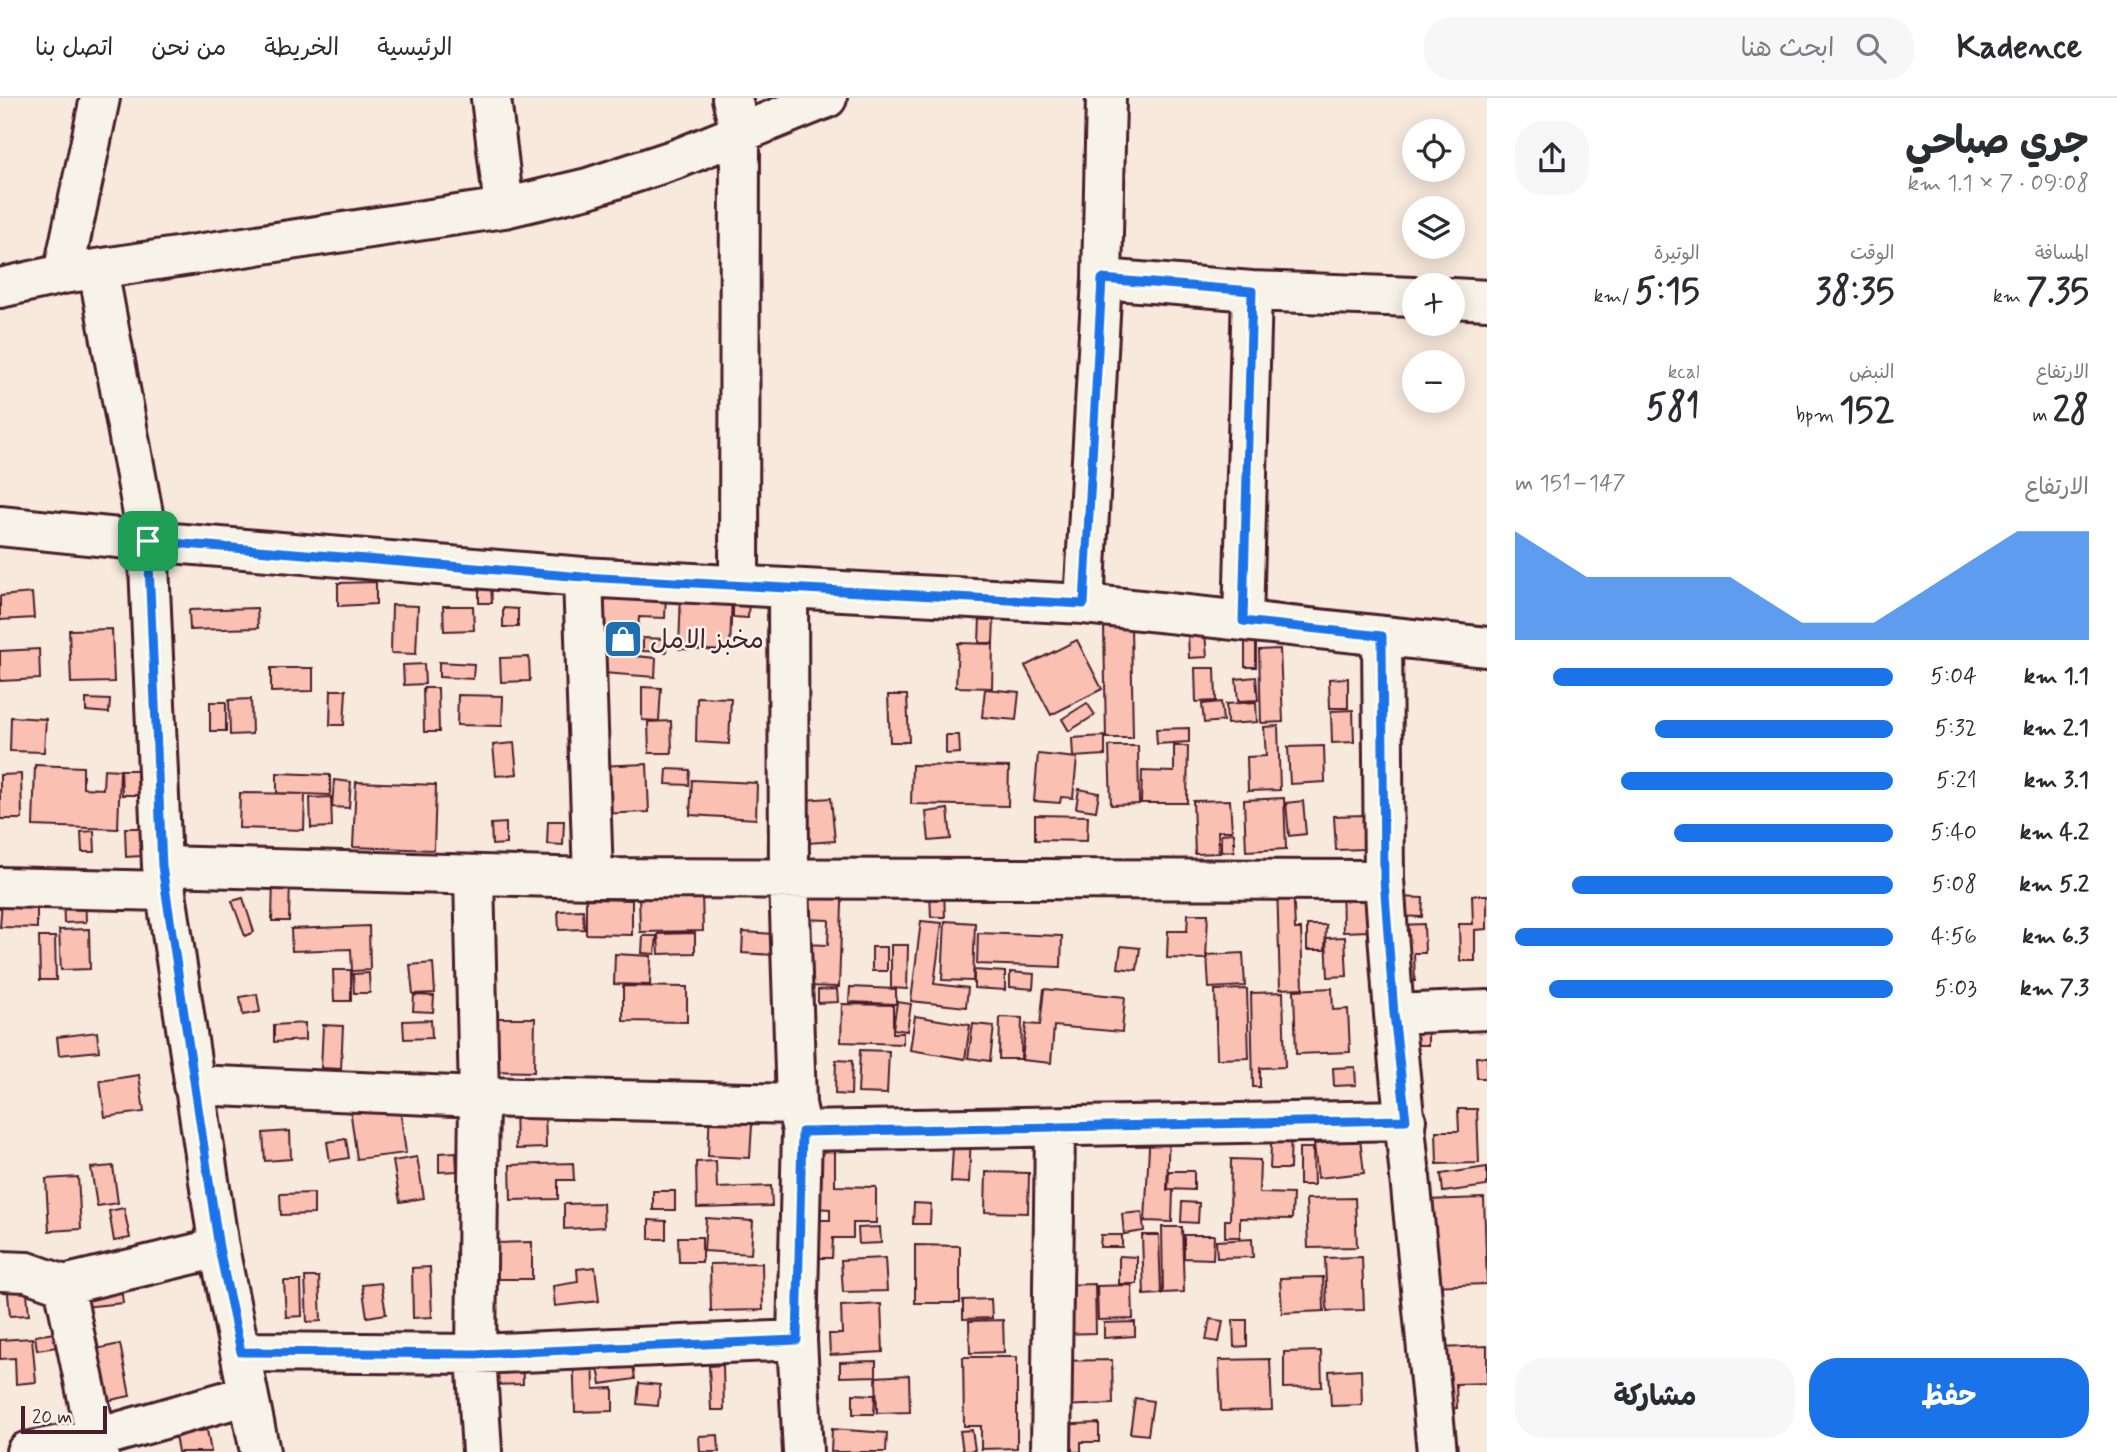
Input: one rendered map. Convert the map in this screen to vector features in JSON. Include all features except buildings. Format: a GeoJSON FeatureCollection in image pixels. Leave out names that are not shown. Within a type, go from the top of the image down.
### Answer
{"type":"FeatureCollection","features":[{"type":"Feature","properties":{"kind":"street"},"geometry":{"type":"LineString","coordinates":[[100,98],[81,272],[148,541],[164,878],[219,1248],[260,1452]]}},
{"type":"Feature","properties":{"kind":"street"},"geometry":{"type":"LineString","coordinates":[[491,98],[504,208]]}},
{"type":"Feature","properties":{"kind":"street"},"geometry":{"type":"LineString","coordinates":[[0,288],[81,272],[504,208],[588,188],[679,158],[736,115],[827,98]]}},
{"type":"Feature","properties":{"kind":"street"},"geometry":{"type":"LineString","coordinates":[[1084,604],[1102,279],[1106,98]]}},
{"type":"Feature","properties":{"kind":"street"},"geometry":{"type":"LineString","coordinates":[[736,115],[739,585]]}},
{"type":"Feature","properties":{"kind":"street"},"geometry":{"type":"LineString","coordinates":[[1102,279],[1252,291],[1402,297]]}},
{"type":"Feature","properties":{"kind":"street"},"geometry":{"type":"LineString","coordinates":[[1243,621],[1252,291]]}},
{"type":"Feature","properties":{"kind":"street"},"geometry":{"type":"LineString","coordinates":[[1465,299],[1487,300]]}},
{"type":"Feature","properties":{"kind":"street"},"geometry":{"type":"LineString","coordinates":[[0,526],[583,577],[1084,604],[1487,647]]}},
{"type":"Feature","properties":{"kind":"street"},"geometry":{"type":"LineString","coordinates":[[583,577],[593,878]]}},
{"type":"Feature","properties":{"kind":"street"},"geometry":{"type":"LineString","coordinates":[[788,589],[789,879],[799,1118],[797,1340],[803,1452]]}},
{"type":"Feature","properties":{"kind":"street"},"geometry":{"type":"LineString","coordinates":[[1382,636],[1384,880],[1394,1014],[1437,1452]]}},
{"type":"Feature","properties":{"kind":"street"},"geometry":{"type":"LineString","coordinates":[[474,876],[479,1097],[476,1354],[482,1452]]}},
{"type":"Feature","properties":{"kind":"street"},"geometry":{"type":"LineString","coordinates":[[0,887],[164,878],[474,876],[1384,880]]}},
{"type":"Feature","properties":{"kind":"street"},"geometry":{"type":"LineString","coordinates":[[1394,1014],[1487,1010]]}},
{"type":"Feature","properties":{"kind":"street"},"geometry":{"type":"LineString","coordinates":[[194,1086],[479,1097],[799,1118],[1055,1128],[1406,1120]]}},
{"type":"Feature","properties":{"kind":"street"},"geometry":{"type":"LineString","coordinates":[[1051,1452],[1055,1128]]}},
{"type":"Feature","properties":{"kind":"street"},"geometry":{"type":"LineString","coordinates":[[0,1271],[27,1272],[64,1285],[219,1248]]}},
{"type":"Feature","properties":{"kind":"street"},"geometry":{"type":"LineString","coordinates":[[64,1285],[98,1445]]}},
{"type":"Feature","properties":{"kind":"street"},"geometry":{"type":"LineString","coordinates":[[241,1352],[476,1354],[797,1340]]}},
{"type":"Feature","properties":{"kind":"street"},"geometry":{"type":"LineString","coordinates":[[26,1452],[98,1445],[248,1395]]}},
{"type":"Feature","properties":{"kind":"place","name":"مخبز الامل"},"geometry":{"type":"Point","coordinates":[623,639]}},
{"type":"Feature","properties":{"kind":"route"},"geometry":{"type":"LineString","coordinates":[[1102,279],[1252,291],[1243,621],[1382,636],[1384,880],[1394,1014],[1406,1120],[802,1132],[797,1340],[476,1354],[241,1352],[219,1248],[162,866],[148,541],[583,577],[1084,604],[1102,279]]}}]}
